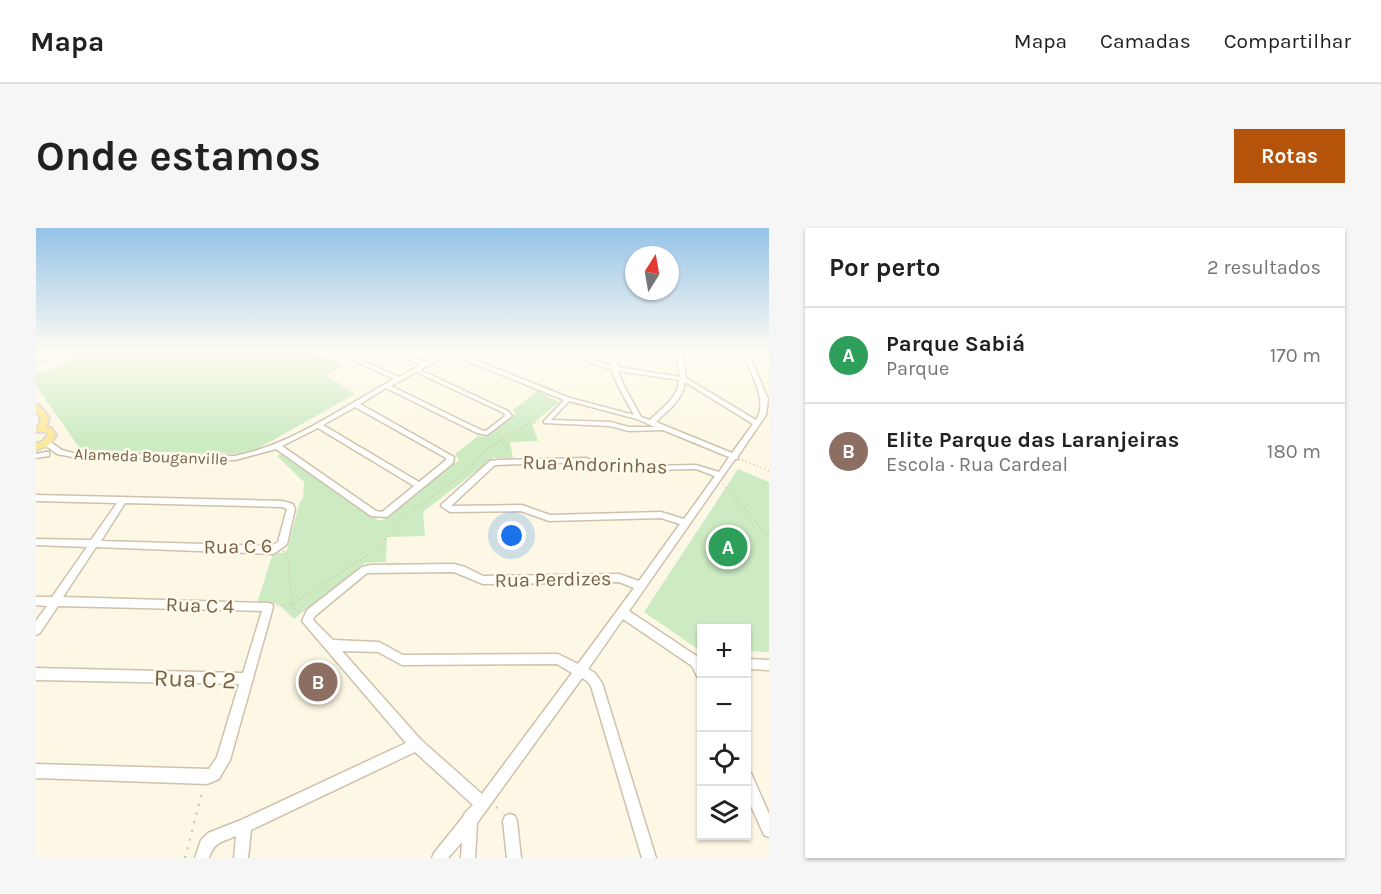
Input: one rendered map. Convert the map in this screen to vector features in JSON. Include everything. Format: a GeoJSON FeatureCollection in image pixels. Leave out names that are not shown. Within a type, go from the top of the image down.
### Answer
{"type":"FeatureCollection","features":[{"type":"Feature","properties":{"kind":"main road"},"geometry":{"type":"LineString","coordinates":[[36,408],[45,418],[39,429],[51,432],[52,435],[46,442],[36,447]]}},
{"type":"Feature","properties":{"kind":"street","name":"Alameda Bouganville"},"geometry":{"type":"LineString","coordinates":[[46,442],[60,452],[73,455],[224,458],[247,456],[277,446],[395,381]]}},
{"type":"Feature","properties":{"kind":"street"},"geometry":{"type":"LineString","coordinates":[[386,386],[479,432],[487,433],[509,414],[440,381]]}},
{"type":"Feature","properties":{"kind":"street"},"geometry":{"type":"LineString","coordinates":[[524,381],[568,399],[639,418],[735,457]]}},
{"type":"Feature","properties":{"kind":"street"},"geometry":{"type":"LineString","coordinates":[[617,381],[639,418]]}},
{"type":"Feature","properties":{"kind":"street"},"geometry":{"type":"LineString","coordinates":[[651,423],[681,393],[684,381]]}},
{"type":"Feature","properties":{"kind":"street"},"geometry":{"type":"LineString","coordinates":[[686,381],[757,424]]}},
{"type":"Feature","properties":{"kind":"street"},"geometry":{"type":"LineString","coordinates":[[439,858],[483,804],[735,457],[765,408],[765,399],[758,381]]}},
{"type":"Feature","properties":{"kind":"street"},"geometry":{"type":"LineString","coordinates":[[568,399],[545,420],[550,423],[610,424],[629,429],[666,429]]}},
{"type":"Feature","properties":{"kind":"street"},"geometry":{"type":"LineString","coordinates":[[277,446],[378,516],[384,515],[450,461],[450,457],[355,404]]}},
{"type":"Feature","properties":{"kind":"street"},"geometry":{"type":"LineString","coordinates":[[318,425],[420,486]]}},
{"type":"Feature","properties":{"kind":"street"},"geometry":{"type":"LineString","coordinates":[[36,456],[46,454]]}},
{"type":"Feature","properties":{"kind":"street","name":"Rua Andorinhas"},"geometry":{"type":"LineString","coordinates":[[686,523],[661,515],[549,518],[527,508],[450,508],[446,504],[493,463],[498,462],[587,460],[604,469],[696,467],[720,477]]}},
{"type":"Feature","properties":{"kind":"street"},"geometry":{"type":"LineString","coordinates":[[36,498],[123,501]]}},
{"type":"Feature","properties":{"kind":"street"},"geometry":{"type":"LineString","coordinates":[[36,630],[123,501]]}},
{"type":"Feature","properties":{"kind":"street","name":"Rua C 6"},"geometry":{"type":"LineString","coordinates":[[36,543],[273,550],[280,547],[291,509],[286,504],[123,501]]}},
{"type":"Feature","properties":{"kind":"street","name":"Rua Perdizes"},"geometry":{"type":"LineString","coordinates":[[307,621],[310,613],[365,570],[370,569],[461,568],[474,578],[483,580],[619,578],[641,586]]}},
{"type":"Feature","properties":{"kind":"street","name":"Rua C 4"},"geometry":{"type":"LineString","coordinates":[[36,601],[268,607]]}},
{"type":"Feature","properties":{"kind":"street"},"geometry":{"type":"LineString","coordinates":[[247,679],[268,607]]}},
{"type":"Feature","properties":{"kind":"street"},"geometry":{"type":"LineString","coordinates":[[621,612],[697,661]]}},
{"type":"Feature","properties":{"kind":"street"},"geometry":{"type":"LineString","coordinates":[[307,621],[416,746],[483,804]]}},
{"type":"Feature","properties":{"kind":"street"},"geometry":{"type":"LineString","coordinates":[[330,645],[379,647],[402,660],[558,658],[581,670],[596,683],[649,858]]}},
{"type":"Feature","properties":{"kind":"street"},"geometry":{"type":"LineString","coordinates":[[751,664],[769,665]]}},
{"type":"Feature","properties":{"kind":"street","name":"Rua C 2"},"geometry":{"type":"LineString","coordinates":[[36,674],[247,679],[220,767],[214,774],[207,777]]}},
{"type":"Feature","properties":{"kind":"street"},"geometry":{"type":"LineString","coordinates":[[202,858],[206,845],[213,838],[244,826],[416,746]]}},
{"type":"Feature","properties":{"kind":"street"},"geometry":{"type":"LineString","coordinates":[[36,771],[207,777]]}},
{"type":"Feature","properties":{"kind":"street"},"geometry":{"type":"LineString","coordinates":[[750,786],[769,830]]}},
{"type":"Feature","properties":{"kind":"street"},"geometry":{"type":"LineString","coordinates":[[468,858],[470,818]]}},
{"type":"Feature","properties":{"kind":"street"},"geometry":{"type":"LineString","coordinates":[[510,820],[514,858]]}},
{"type":"Feature","properties":{"kind":"street"},"geometry":{"type":"LineString","coordinates":[[241,858],[244,826]]}},
{"type":"Feature","properties":{"kind":"path"},"geometry":{"type":"LineString","coordinates":[[268,607],[292,604],[376,550],[406,516],[459,477],[488,448],[524,426],[545,420]]}},
{"type":"Feature","properties":{"kind":"path"},"geometry":{"type":"LineString","coordinates":[[735,457],[769,471]]}},
{"type":"Feature","properties":{"kind":"path"},"geometry":{"type":"LineString","coordinates":[[720,477],[769,537]]}},
{"type":"Feature","properties":{"kind":"path"},"geometry":{"type":"LineString","coordinates":[[280,547],[288,558],[292,604],[307,621]]}},
{"type":"Feature","properties":{"kind":"path"},"geometry":{"type":"LineString","coordinates":[[185,858],[207,777]]}},
{"type":"Feature","properties":{"kind":"path"},"geometry":{"type":"LineString","coordinates":[[483,804],[499,808],[510,820]]}},
{"type":"Feature","properties":{"kind":"green space"},"geometry":{"type":"Polygon","coordinates":[[[36,381],[336,381],[355,394],[248,454],[81,450],[36,386],[36,381]]]}},
{"type":"Feature","properties":{"kind":"green space"},"geometry":{"type":"Polygon","coordinates":[[[537,391],[559,402],[532,424],[538,441],[510,442],[513,458],[493,458],[423,512],[425,536],[387,537],[386,562],[365,563],[294,619],[278,604],[257,603],[273,553],[283,553],[287,550],[300,501],[303,499],[304,482],[277,456],[280,454],[378,520],[383,520],[459,460],[455,454],[478,436],[487,437],[516,414],[513,410],[537,391]]]}},
{"type":"Feature","properties":{"kind":"green space"},"geometry":{"type":"Polygon","coordinates":[[[738,469],[769,482],[769,652],[751,651],[751,624],[697,624],[697,649],[644,612],[738,469]]]}},
{"type":"Feature","properties":{"kind":"place","name":"Parque Sabiá"},"geometry":{"type":"Point","coordinates":[728,547]}},
{"type":"Feature","properties":{"kind":"place","name":"Elite Parque das Laranjeiras"},"geometry":{"type":"Point","coordinates":[318,682]}}]}
